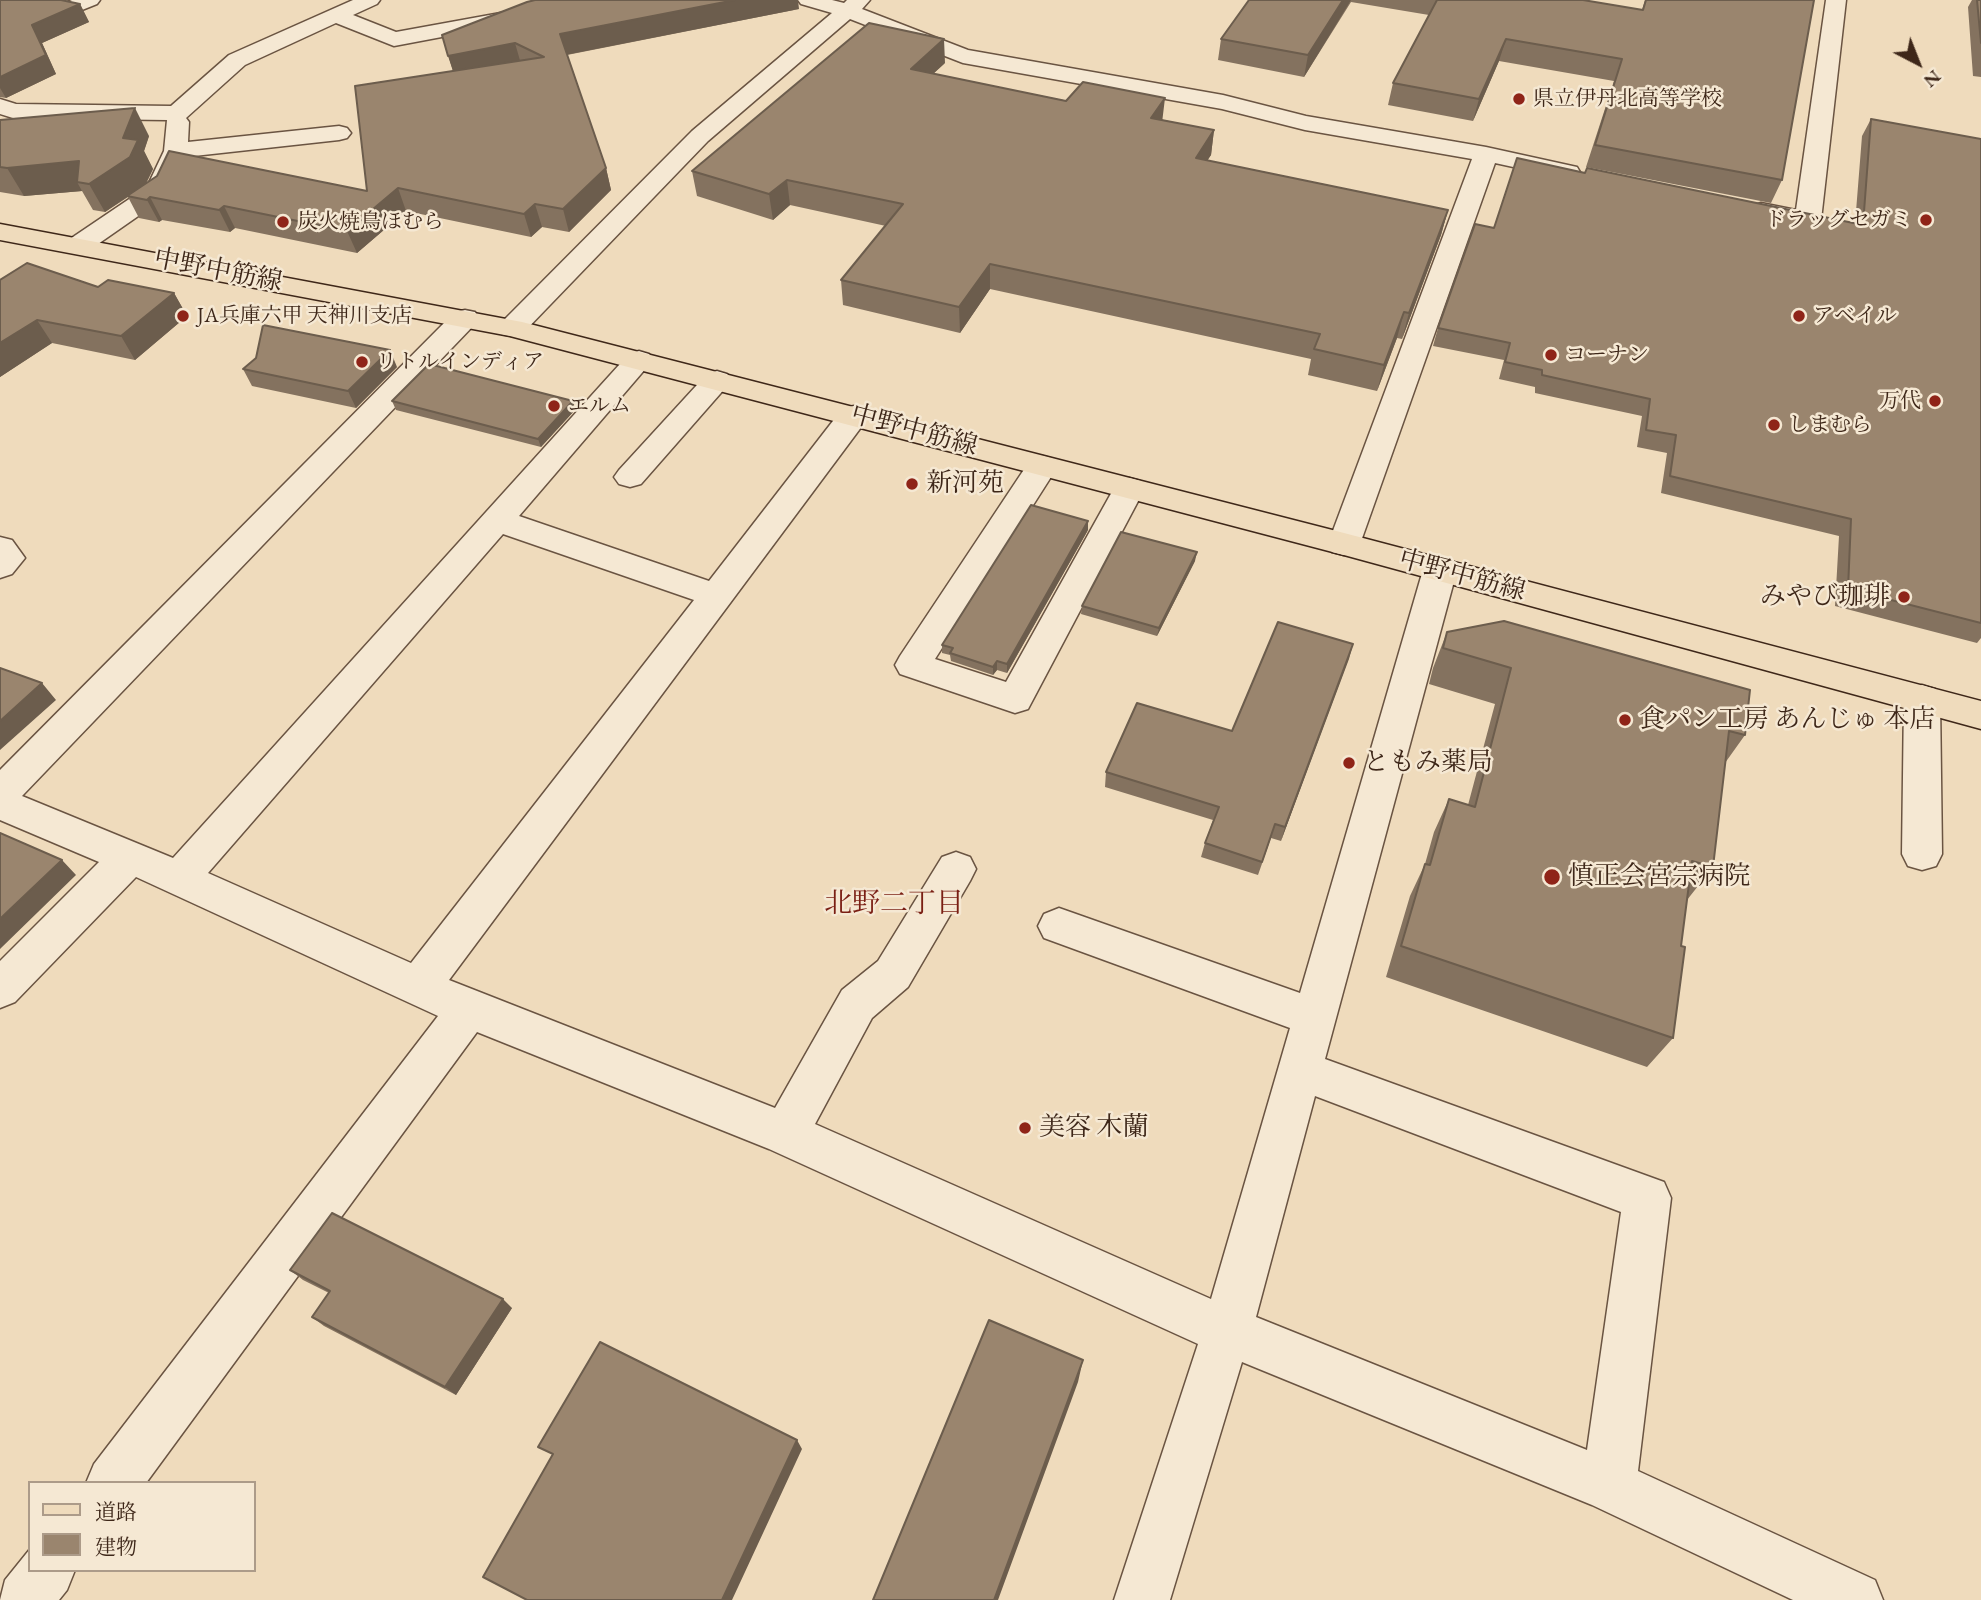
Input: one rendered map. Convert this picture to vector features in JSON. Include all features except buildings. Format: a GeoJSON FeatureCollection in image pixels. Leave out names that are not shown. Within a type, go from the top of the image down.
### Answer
{"type":"FeatureCollection","features":[{"type":"Feature","properties":{"kind":"main road","name":"中野中筋線"},"geometry":{"type":"LineString","coordinates":[[0,232],[512,328],[1344,544],[1981,715]]}},
{"type":"Feature","properties":{"kind":"street"},"geometry":{"type":"LineString","coordinates":[[17,8],[44,5],[67,10],[90,0]]}},
{"type":"Feature","properties":{"kind":"street"},"geometry":{"type":"LineString","coordinates":[[0,106],[13,111],[177,113],[236,60],[370,0]]}},
{"type":"Feature","properties":{"kind":"street"},"geometry":{"type":"LineString","coordinates":[[336,16],[394,39],[606,0]]}},
{"type":"Feature","properties":{"kind":"street"},"geometry":{"type":"LineString","coordinates":[[808,0],[853,5],[963,56],[1223,102],[1305,123],[1486,154],[1586,177]]}},
{"type":"Feature","properties":{"kind":"street"},"geometry":{"type":"LineString","coordinates":[[1743,207],[1808,220],[1836,0]]}},
{"type":"Feature","properties":{"kind":"street"},"geometry":{"type":"LineString","coordinates":[[512,328],[700,136],[853,5]]}},
{"type":"Feature","properties":{"kind":"street"},"geometry":{"type":"LineString","coordinates":[[79,245],[158,191],[176,151],[177,122]]}},
{"type":"Feature","properties":{"kind":"street"},"geometry":{"type":"LineString","coordinates":[[176,151],[339,133]]}},
{"type":"Feature","properties":{"kind":"street"},"geometry":{"type":"LineString","coordinates":[[1344,544],[1486,154]]}},
{"type":"Feature","properties":{"kind":"street"},"geometry":{"type":"LineString","coordinates":[[0,794],[465,318]]}},
{"type":"Feature","properties":{"kind":"street"},"geometry":{"type":"LineString","coordinates":[[179,878],[639,360]]}},
{"type":"Feature","properties":{"kind":"street"},"geometry":{"type":"LineString","coordinates":[[629,477],[717,380]]}},
{"type":"Feature","properties":{"kind":"street"},"geometry":{"type":"LineString","coordinates":[[419,986],[854,415]]}},
{"type":"Feature","properties":{"kind":"street"},"geometry":{"type":"LineString","coordinates":[[1042,466],[914,665],[1015,699],[1129,488]]}},
{"type":"Feature","properties":{"kind":"street"},"geometry":{"type":"LineString","coordinates":[[496,520],[718,596]]}},
{"type":"Feature","properties":{"kind":"street"},"geometry":{"type":"LineString","coordinates":[[0,548],[8,558],[0,566]]}},
{"type":"Feature","properties":{"kind":"street"},"geometry":{"type":"LineString","coordinates":[[1142,1600],[1227,1331],[1440,570]]}},
{"type":"Feature","properties":{"kind":"street"},"geometry":{"type":"LineString","coordinates":[[1922,699],[1922,854]]}},
{"type":"Feature","properties":{"kind":"street"},"geometry":{"type":"LineString","coordinates":[[0,803],[128,859],[179,878],[469,1009],[785,1134],[1227,1331],[1609,1485],[1854,1600]]}},
{"type":"Feature","properties":{"kind":"street"},"geometry":{"type":"LineString","coordinates":[[0,989],[128,859]]}},
{"type":"Feature","properties":{"kind":"street"},"geometry":{"type":"LineString","coordinates":[[785,1134],[857,1004],[893,974],[956,869]]}},
{"type":"Feature","properties":{"kind":"street"},"geometry":{"type":"LineString","coordinates":[[1059,926],[1314,1017]]}},
{"type":"Feature","properties":{"kind":"street"},"geometry":{"type":"LineString","coordinates":[[115,1481],[469,1009]]}},
{"type":"Feature","properties":{"kind":"street"},"geometry":{"type":"LineString","coordinates":[[1300,1070],[1647,1198],[1609,1485]]}},
{"type":"Feature","properties":{"kind":"street"},"geometry":{"type":"LineString","coordinates":[[25,1600],[46,1572]]}},
{"type":"Feature","properties":{"kind":"place","name":"県立伊丹北高等学校"},"geometry":{"type":"Point","coordinates":[1519,99]}},
{"type":"Feature","properties":{"kind":"place","name":"ドラッグセガミ"},"geometry":{"type":"Point","coordinates":[1926,220]}},
{"type":"Feature","properties":{"kind":"place","name":"炭火焼鳥ほむら"},"geometry":{"type":"Point","coordinates":[283,222]}},
{"type":"Feature","properties":{"kind":"place","name":"JA兵庫六甲 天神川支店"},"geometry":{"type":"Point","coordinates":[183,316]}},
{"type":"Feature","properties":{"kind":"place","name":"アベイル"},"geometry":{"type":"Point","coordinates":[1799,316]}},
{"type":"Feature","properties":{"kind":"place","name":"コーナン"},"geometry":{"type":"Point","coordinates":[1551,355]}},
{"type":"Feature","properties":{"kind":"place","name":"リトルインディア"},"geometry":{"type":"Point","coordinates":[362,362]}},
{"type":"Feature","properties":{"kind":"place","name":"万代"},"geometry":{"type":"Point","coordinates":[1935,401]}},
{"type":"Feature","properties":{"kind":"place","name":"エルム"},"geometry":{"type":"Point","coordinates":[554,406]}},
{"type":"Feature","properties":{"kind":"place","name":"しまむら"},"geometry":{"type":"Point","coordinates":[1774,425]}},
{"type":"Feature","properties":{"kind":"place","name":"新河苑"},"geometry":{"type":"Point","coordinates":[912,484]}},
{"type":"Feature","properties":{"kind":"place","name":"みやび珈琲"},"geometry":{"type":"Point","coordinates":[1904,597]}},
{"type":"Feature","properties":{"kind":"place","name":"食パン工房 あんじゅ 本店"},"geometry":{"type":"Point","coordinates":[1625,720]}},
{"type":"Feature","properties":{"kind":"place","name":"ともみ薬局"},"geometry":{"type":"Point","coordinates":[1349,763]}},
{"type":"Feature","properties":{"kind":"place","name":"慎正会宮宗病院"},"geometry":{"type":"Point","coordinates":[1552,877]}},
{"type":"Feature","properties":{"kind":"place","name":"美容 木蘭"},"geometry":{"type":"Point","coordinates":[1025,1128]}},
{"type":"Feature","properties":{"kind":"district","name":"北野二丁目"},"geometry":{"type":"Point","coordinates":[894,904]}}]}
